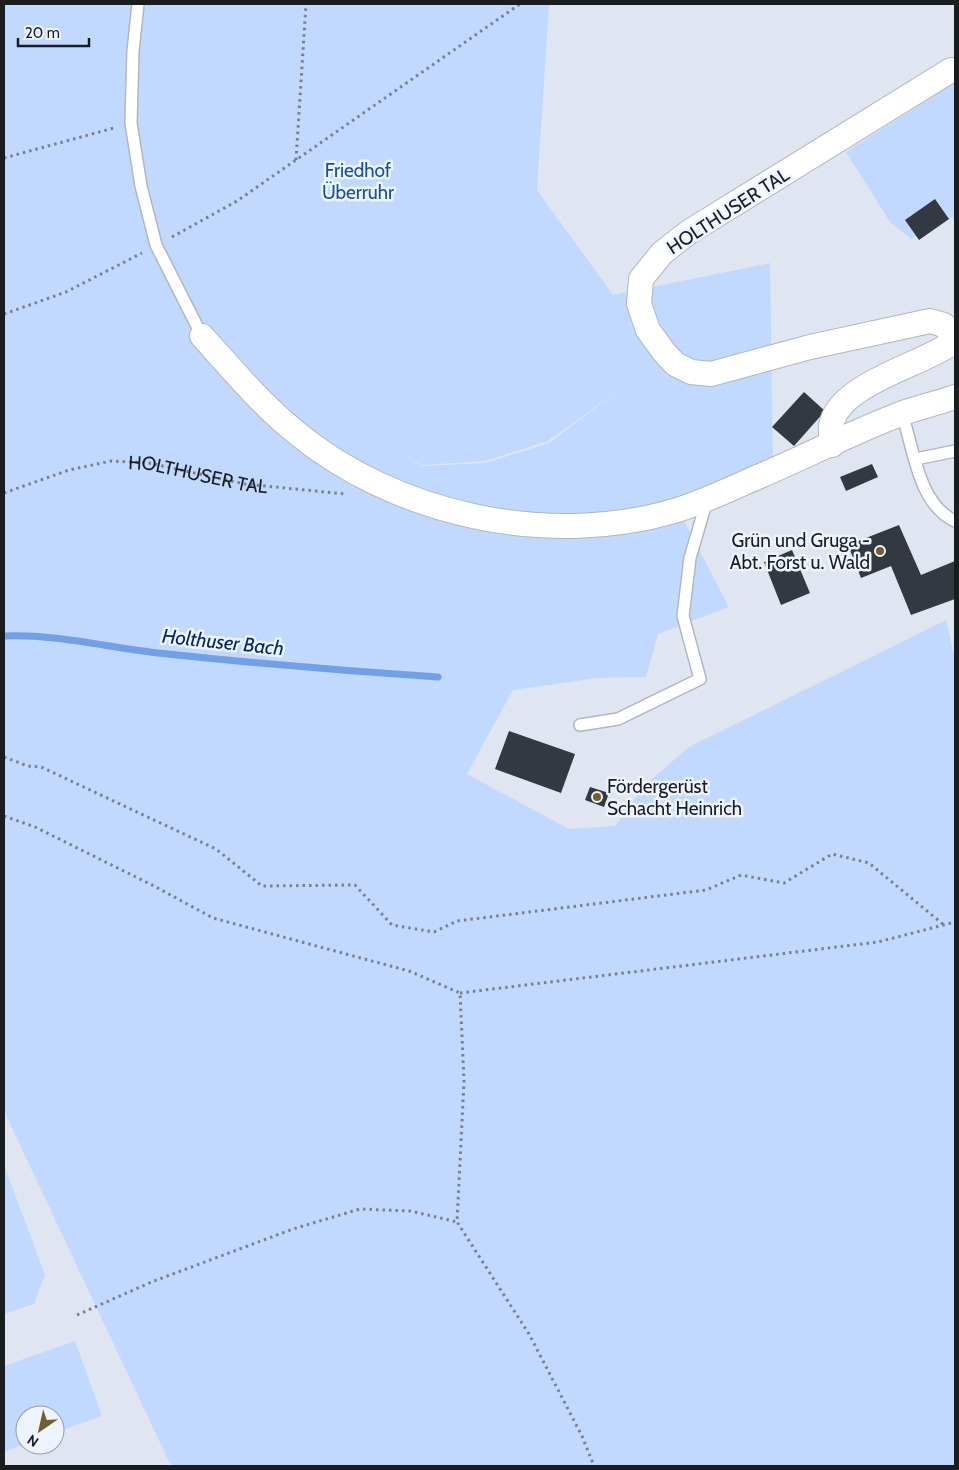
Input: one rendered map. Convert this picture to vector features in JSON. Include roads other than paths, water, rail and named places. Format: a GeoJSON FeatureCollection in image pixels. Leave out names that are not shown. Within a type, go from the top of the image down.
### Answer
{"type":"FeatureCollection","features":[{"type":"Feature","properties":{"kind":"street","name":"HOLTHUSER TAL"},"geometry":{"type":"LineString","coordinates":[[832,445],[831,426],[836,413],[852,396],[901,367],[947,348],[955,340],[944,325],[930,321],[810,347],[711,374],[691,372],[675,364],[648,330],[639,304],[641,279],[662,254],[690,232],[950,70]]}},
{"type":"Feature","properties":{"kind":"street"},"geometry":{"type":"LineString","coordinates":[[202,336],[262,402],[294,431],[361,475],[396,492],[435,505],[510,522],[587,526],[631,521],[674,511],[708,499],[902,414],[955,397]]}},
{"type":"Feature","properties":{"kind":"lane"},"geometry":{"type":"LineString","coordinates":[[138,4],[133,51],[131,123],[141,186],[156,245],[202,336]]}},
{"type":"Feature","properties":{"kind":"lane"},"geometry":{"type":"LineString","coordinates":[[902,414],[930,498],[945,516],[955,521]]}},
{"type":"Feature","properties":{"kind":"lane"},"geometry":{"type":"LineString","coordinates":[[916,459],[955,451]]}},
{"type":"Feature","properties":{"kind":"lane"},"geometry":{"type":"LineString","coordinates":[[580,724],[618,719],[700,679],[683,616],[690,558],[708,499]]}},
{"type":"Feature","properties":{"kind":"waterway","name":"Holthuser Bach"},"geometry":{"type":"LineString","coordinates":[[4,636],[62,639],[158,653],[228,660],[438,677]]}},
{"type":"Feature","properties":{"kind":"place","name":"Grün und Gruga - Abt. Forst u. Wald"},"geometry":{"type":"Point","coordinates":[880,551]}},
{"type":"Feature","properties":{"kind":"place","name":"Fördergerüst Schacht Heinrich"},"geometry":{"type":"Point","coordinates":[597,797]}},
{"type":"Feature","properties":{"kind":"park label","name":"Friedhof Überruhr"},"geometry":{"type":"Point","coordinates":[358,181]}}]}
